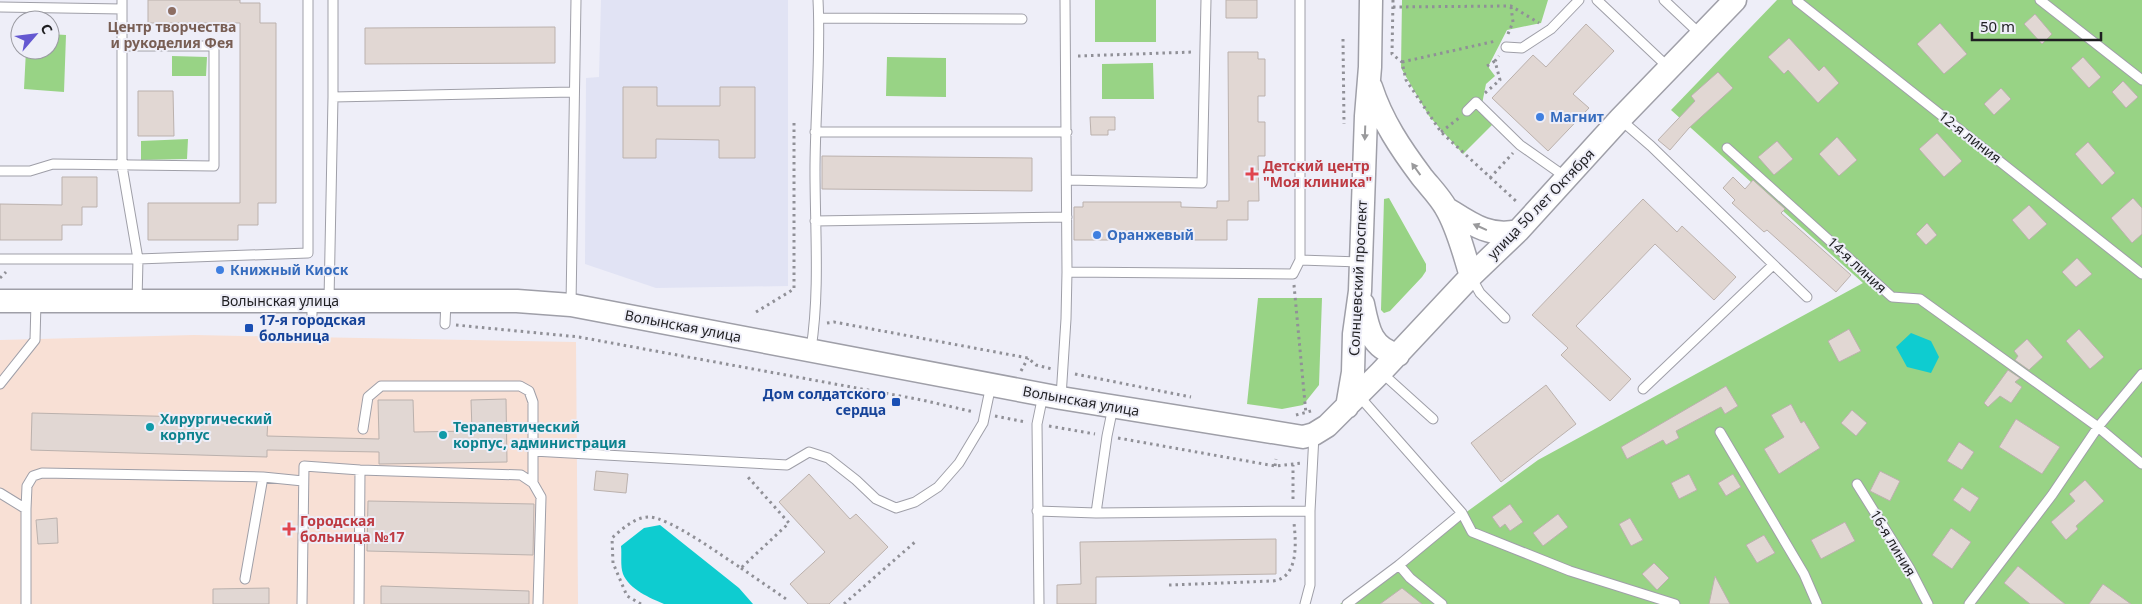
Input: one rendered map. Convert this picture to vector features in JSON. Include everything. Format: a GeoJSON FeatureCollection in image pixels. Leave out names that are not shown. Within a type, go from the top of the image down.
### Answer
{"type":"FeatureCollection","features":[{"type":"Feature","properties":{"kind":"street","name":"Солнцевский проспект"},"geometry":{"type":"LineString","coordinates":[[1352,401],[1354,334],[1360,291],[1371,0]]}},
{"type":"Feature","properties":{"kind":"street","name":"улица 50 лет Октября"},"geometry":{"type":"LineString","coordinates":[[1352,401],[1471,276],[1518,231],[1620,119],[1735,0]]}},
{"type":"Feature","properties":{"kind":"street"},"geometry":{"type":"LineString","coordinates":[[1370,66],[1371,86],[1388,128],[1446,208],[1471,276]]}},
{"type":"Feature","properties":{"kind":"street"},"geometry":{"type":"LineString","coordinates":[[1446,208],[1482,229],[1493,233],[1505,234],[1518,231]]}},
{"type":"Feature","properties":{"kind":"street"},"geometry":{"type":"LineString","coordinates":[[1360,291],[1368,326],[1376,344],[1386,351],[1398,354]]}},
{"type":"Feature","properties":{"kind":"street","name":"Волынская улица"},"geometry":{"type":"LineString","coordinates":[[0,301],[137,301],[318,308],[446,301],[571,305],[1114,407],[1303,437],[1314,434]]}},
{"type":"Feature","properties":{"kind":"street"},"geometry":{"type":"LineString","coordinates":[[1314,434],[1327,426],[1352,401]]}},
{"type":"Feature","properties":{"kind":"lane"},"geometry":{"type":"LineString","coordinates":[[0,259],[138,259],[308,253],[308,0]]}},
{"type":"Feature","properties":{"kind":"lane"},"geometry":{"type":"LineString","coordinates":[[318,308],[333,97],[333,0]]}},
{"type":"Feature","properties":{"kind":"lane"},"geometry":{"type":"LineString","coordinates":[[571,305],[576,0]]}},
{"type":"Feature","properties":{"kind":"lane"},"geometry":{"type":"LineString","coordinates":[[811,351],[816,315],[815,132],[818,0]]}},
{"type":"Feature","properties":{"kind":"lane"},"geometry":{"type":"LineString","coordinates":[[1039,604],[1037,424],[1052,396],[1066,328],[1068,180],[1065,0]]}},
{"type":"Feature","properties":{"kind":"lane"},"geometry":{"type":"LineString","coordinates":[[1068,180],[1202,183],[1206,0]]}},
{"type":"Feature","properties":{"kind":"lane"},"geometry":{"type":"LineString","coordinates":[[1067,272],[1293,274],[1300,260],[1300,0]]}},
{"type":"Feature","properties":{"kind":"lane"},"geometry":{"type":"LineString","coordinates":[[1506,42],[1522,48],[1551,29],[1579,0]]}},
{"type":"Feature","properties":{"kind":"lane"},"geometry":{"type":"LineString","coordinates":[[1597,0],[1669,68]]}},
{"type":"Feature","properties":{"kind":"lane"},"geometry":{"type":"LineString","coordinates":[[1664,0],[1701,35]]}},
{"type":"Feature","properties":{"kind":"lane"},"geometry":{"type":"LineString","coordinates":[[2040,0],[2142,80]]}},
{"type":"Feature","properties":{"kind":"lane","name":"12-я линия"},"geometry":{"type":"LineString","coordinates":[[1797,2],[2142,274]]}},
{"type":"Feature","properties":{"kind":"lane"},"geometry":{"type":"LineString","coordinates":[[0,7],[122,5],[122,166],[138,259],[137,301]]}},
{"type":"Feature","properties":{"kind":"lane"},"geometry":{"type":"LineString","coordinates":[[819,18],[1022,19]]}},
{"type":"Feature","properties":{"kind":"lane"},"geometry":{"type":"LineString","coordinates":[[0,171],[30,171],[53,164],[214,166],[214,46],[122,46]]}},
{"type":"Feature","properties":{"kind":"lane"},"geometry":{"type":"LineString","coordinates":[[333,97],[574,92]]}},
{"type":"Feature","properties":{"kind":"lane"},"geometry":{"type":"LineString","coordinates":[[1467,111],[1476,102],[1520,145],[1567,178]]}},
{"type":"Feature","properties":{"kind":"lane"},"geometry":{"type":"LineString","coordinates":[[1620,119],[1651,146],[1807,297]]}},
{"type":"Feature","properties":{"kind":"lane"},"geometry":{"type":"LineString","coordinates":[[815,132],[1067,132]]}},
{"type":"Feature","properties":{"kind":"lane","name":"14-я линия"},"geometry":{"type":"LineString","coordinates":[[1728,148],[1892,297],[1920,299],[2098,427],[2142,464]]}},
{"type":"Feature","properties":{"kind":"lane"},"geometry":{"type":"LineString","coordinates":[[815,221],[1067,217]]}},
{"type":"Feature","properties":{"kind":"lane"},"geometry":{"type":"LineString","coordinates":[[1300,260],[1360,262]]}},
{"type":"Feature","properties":{"kind":"lane"},"geometry":{"type":"LineString","coordinates":[[1643,389],[1773,265]]}},
{"type":"Feature","properties":{"kind":"lane"},"geometry":{"type":"LineString","coordinates":[[1471,276],[1480,293],[1505,318]]}},
{"type":"Feature","properties":{"kind":"lane"},"geometry":{"type":"LineString","coordinates":[[0,384],[35,340],[36,301]]}},
{"type":"Feature","properties":{"kind":"lane"},"geometry":{"type":"LineString","coordinates":[[445,324],[446,301]]}},
{"type":"Feature","properties":{"kind":"lane"},"geometry":{"type":"LineString","coordinates":[[1381,372],[1434,419]]}},
{"type":"Feature","properties":{"kind":"lane"},"geometry":{"type":"LineString","coordinates":[[1969,604],[2052,495],[2098,427],[2142,374]]}},
{"type":"Feature","properties":{"kind":"lane"},"geometry":{"type":"LineString","coordinates":[[533,451],[787,465],[809,452],[828,458],[876,499],[896,508],[915,502],[938,487],[959,463],[984,423],[991,384]]}},
{"type":"Feature","properties":{"kind":"lane"},"geometry":{"type":"LineString","coordinates":[[363,429],[368,397],[381,386],[520,386],[528,391],[533,402],[533,483]]}},
{"type":"Feature","properties":{"kind":"lane"},"geometry":{"type":"LineString","coordinates":[[1352,401],[1462,513],[1472,532],[1570,571],[1674,604]]}},
{"type":"Feature","properties":{"kind":"lane"},"geometry":{"type":"LineString","coordinates":[[1096,513],[1107,436],[1114,407]]}},
{"type":"Feature","properties":{"kind":"lane"},"geometry":{"type":"LineString","coordinates":[[1720,432],[1804,574],[1818,604]]}},
{"type":"Feature","properties":{"kind":"lane"},"geometry":{"type":"LineString","coordinates":[[1305,604],[1310,585],[1310,511],[1314,434]]}},
{"type":"Feature","properties":{"kind":"lane"},"geometry":{"type":"LineString","coordinates":[[302,604],[304,466],[360,470],[521,475],[533,483],[541,497],[538,604]]}},
{"type":"Feature","properties":{"kind":"lane"},"geometry":{"type":"LineString","coordinates":[[359,604],[360,470]]}},
{"type":"Feature","properties":{"kind":"lane"},"geometry":{"type":"LineString","coordinates":[[26,604],[27,486],[33,476],[42,474],[262,477],[303,480]]}},
{"type":"Feature","properties":{"kind":"lane"},"geometry":{"type":"LineString","coordinates":[[245,579],[262,477]]}},
{"type":"Feature","properties":{"kind":"lane","name":"16-я линия"},"geometry":{"type":"LineString","coordinates":[[1857,484],[1910,569],[1928,604]]}},
{"type":"Feature","properties":{"kind":"lane"},"geometry":{"type":"LineString","coordinates":[[0,493],[26,509]]}},
{"type":"Feature","properties":{"kind":"lane"},"geometry":{"type":"LineString","coordinates":[[1037,511],[1096,513],[1310,511]]}},
{"type":"Feature","properties":{"kind":"lane"},"geometry":{"type":"LineString","coordinates":[[1347,604],[1399,565],[1462,513]]}},
{"type":"Feature","properties":{"kind":"lane"},"geometry":{"type":"LineString","coordinates":[[1399,565],[1410,578],[1442,604]]}},
{"type":"Feature","properties":{"kind":"path"},"geometry":{"type":"LineString","coordinates":[[1393,0],[1392,54],[1402,62],[1406,80],[1441,132],[1520,205]]}},
{"type":"Feature","properties":{"kind":"path"},"geometry":{"type":"LineString","coordinates":[[1393,7],[1511,6],[1551,29]]}},
{"type":"Feature","properties":{"kind":"path"},"geometry":{"type":"LineString","coordinates":[[1487,66],[1495,61],[1506,42],[1513,22],[1511,6]]}},
{"type":"Feature","properties":{"kind":"path"},"geometry":{"type":"LineString","coordinates":[[1402,62],[1506,42],[1516,36]]}},
{"type":"Feature","properties":{"kind":"path"},"geometry":{"type":"LineString","coordinates":[[1067,56],[1205,52]]}},
{"type":"Feature","properties":{"kind":"path"},"geometry":{"type":"LineString","coordinates":[[1476,102],[1500,80],[1495,61]]}},
{"type":"Feature","properties":{"kind":"path"},"geometry":{"type":"LineString","coordinates":[[1441,132],[1467,111]]}},
{"type":"Feature","properties":{"kind":"path"},"geometry":{"type":"LineString","coordinates":[[756,312],[794,288],[794,124]]}},
{"type":"Feature","properties":{"kind":"path"},"geometry":{"type":"LineString","coordinates":[[1490,178],[1520,145]]}},
{"type":"Feature","properties":{"kind":"path"},"geometry":{"type":"LineString","coordinates":[[1293,274],[1299,322],[1306,414]]}},
{"type":"Feature","properties":{"kind":"path"},"geometry":{"type":"LineString","coordinates":[[445,324],[579,337],[922,400],[986,415],[1275,466],[1304,463]]}},
{"type":"Feature","properties":{"kind":"path"},"geometry":{"type":"LineString","coordinates":[[1019,373],[1028,358]]}},
{"type":"Feature","properties":{"kind":"path"},"geometry":{"type":"LineString","coordinates":[[1275,466],[1276,459]]}},
{"type":"Feature","properties":{"kind":"path"},"geometry":{"type":"LineString","coordinates":[[735,462],[789,523],[741,568]]}},
{"type":"Feature","properties":{"kind":"path"},"geometry":{"type":"LineString","coordinates":[[1169,585],[1272,582],[1284,578],[1293,566],[1295,532],[1293,465]]}},
{"type":"Feature","properties":{"kind":"path"},"geometry":{"type":"LineString","coordinates":[[641,604],[627,596],[613,563],[612,538],[629,524],[649,517],[674,525],[741,568],[790,603]]}},
{"type":"Feature","properties":{"kind":"path"},"geometry":{"type":"LineString","coordinates":[[844,604],[914,542]]}},
{"type":"Feature","properties":{"kind":"shaded area"},"geometry":{"type":"Polygon","coordinates":[[[601,0],[788,0],[788,286],[656,288],[585,264],[586,78],[599,77],[601,0]]]}},
{"type":"Feature","properties":{"kind":"shaded area","name":"Городская больница №17"},"geometry":{"type":"Polygon","coordinates":[[[194,335],[576,342],[578,604],[0,604],[0,340],[194,335]]]}},
{"type":"Feature","properties":{"kind":"green space"},"geometry":{"type":"Polygon","coordinates":[[[1095,0],[1156,0],[1156,42],[1095,42],[1095,0]]]}},
{"type":"Feature","properties":{"kind":"green space"},"geometry":{"type":"Polygon","coordinates":[[[1402,0],[1548,0],[1541,23],[1507,30],[1489,65],[1495,76],[1486,84],[1482,104],[1494,123],[1463,154],[1429,116],[1401,68],[1402,0]]]}},
{"type":"Feature","properties":{"kind":"green space"},"geometry":{"type":"Polygon","coordinates":[[[1777,0],[2142,0],[2142,604],[1340,604],[1538,460],[1863,283],[1671,110],[1777,0]]]}},
{"type":"Feature","properties":{"kind":"green space"},"geometry":{"type":"Polygon","coordinates":[[[60,35],[66,35],[64,92],[24,89],[25,60],[60,60],[60,35]]]}},
{"type":"Feature","properties":{"kind":"green space"},"geometry":{"type":"Polygon","coordinates":[[[172,56],[207,57],[206,76],[172,76],[172,56]]]}},
{"type":"Feature","properties":{"kind":"green space"},"geometry":{"type":"Polygon","coordinates":[[[887,57],[946,58],[946,97],[886,96],[887,57]]]}},
{"type":"Feature","properties":{"kind":"green space"},"geometry":{"type":"Polygon","coordinates":[[[1153,63],[1154,99],[1102,99],[1102,64],[1153,63]]]}},
{"type":"Feature","properties":{"kind":"green space"},"geometry":{"type":"Polygon","coordinates":[[[188,139],[187,159],[141,160],[141,141],[188,139]]]}},
{"type":"Feature","properties":{"kind":"green space"},"geometry":{"type":"Polygon","coordinates":[[[1389,198],[1426,264],[1426,271],[1390,311],[1384,313],[1381,310],[1384,199],[1389,198]]]}},
{"type":"Feature","properties":{"kind":"green space"},"geometry":{"type":"Polygon","coordinates":[[[1258,298],[1322,298],[1319,385],[1303,405],[1282,409],[1247,404],[1258,298]]]}},
{"type":"Feature","properties":{"kind":"water"},"geometry":{"type":"Polygon","coordinates":[[[1911,333],[1931,341],[1939,357],[1931,373],[1907,367],[1896,347],[1911,333]]]}},
{"type":"Feature","properties":{"kind":"water"},"geometry":{"type":"Polygon","coordinates":[[[660,525],[739,588],[753,604],[664,604],[635,589],[623,574],[621,546],[644,528],[660,525]]]}},
{"type":"Feature","properties":{"kind":"building"},"geometry":{"type":"Polygon","coordinates":[[[148,0],[240,0],[240,3],[260,3],[260,23],[276,23],[276,203],[258,203],[258,225],[238,225],[238,240],[148,240],[148,203],[240,203],[240,23],[148,23],[148,0]]]}},
{"type":"Feature","properties":{"kind":"building"},"geometry":{"type":"Polygon","coordinates":[[[1226,0],[1257,0],[1257,18],[1226,18],[1226,0]]]}},
{"type":"Feature","properties":{"kind":"building"},"geometry":{"type":"Polygon","coordinates":[[[2035,14],[2052,34],[2042,44],[2024,24],[2035,14]]]}},
{"type":"Feature","properties":{"kind":"building"},"geometry":{"type":"Polygon","coordinates":[[[1940,23],[1967,54],[1944,74],[1917,44],[1940,23]]]}},
{"type":"Feature","properties":{"kind":"building"},"geometry":{"type":"Polygon","coordinates":[[[1586,24],[1614,51],[1573,94],[1589,108],[1548,151],[1492,98],[1533,55],[1546,67],[1586,24]]]}},
{"type":"Feature","properties":{"kind":"building"},"geometry":{"type":"Polygon","coordinates":[[[555,27],[555,63],[365,64],[365,28],[555,27]]]}},
{"type":"Feature","properties":{"kind":"building"},"geometry":{"type":"Polygon","coordinates":[[[1789,38],[1819,71],[1824,66],[1839,83],[1818,103],[1788,70],[1784,74],[1768,57],[1789,38]]]}},
{"type":"Feature","properties":{"kind":"building"},"geometry":{"type":"Polygon","coordinates":[[[1228,52],[1258,52],[1258,59],[1265,59],[1265,96],[1258,96],[1258,122],[1265,122],[1265,156],[1258,156],[1259,201],[1248,201],[1248,220],[1227,220],[1227,240],[1074,240],[1074,207],[1083,207],[1083,202],[1181,202],[1181,207],[1217,208],[1217,201],[1229,201],[1228,52]]]}},
{"type":"Feature","properties":{"kind":"building"},"geometry":{"type":"Polygon","coordinates":[[[2083,57],[2101,77],[2089,88],[2071,68],[2083,57]]]}},
{"type":"Feature","properties":{"kind":"building"},"geometry":{"type":"Polygon","coordinates":[[[1718,72],[1733,88],[1689,128],[1670,150],[1658,140],[1695,101],[1691,96],[1718,72]]]}},
{"type":"Feature","properties":{"kind":"building"},"geometry":{"type":"Polygon","coordinates":[[[2123,81],[2138,97],[2126,108],[2112,92],[2123,81]]]}},
{"type":"Feature","properties":{"kind":"building"},"geometry":{"type":"Polygon","coordinates":[[[623,87],[657,87],[657,106],[720,106],[720,87],[755,87],[755,158],[719,158],[719,140],[656,139],[656,158],[623,158],[623,87]]]}},
{"type":"Feature","properties":{"kind":"building"},"geometry":{"type":"Polygon","coordinates":[[[2001,88],[2011,99],[1994,115],[1984,104],[2001,88]]]}},
{"type":"Feature","properties":{"kind":"building"},"geometry":{"type":"Polygon","coordinates":[[[138,91],[173,91],[174,136],[138,136],[138,91]]]}},
{"type":"Feature","properties":{"kind":"building"},"geometry":{"type":"Polygon","coordinates":[[[1090,117],[1115,117],[1115,130],[1108,130],[1108,135],[1091,135],[1090,117]]]}},
{"type":"Feature","properties":{"kind":"building"},"geometry":{"type":"Polygon","coordinates":[[[1937,133],[1962,161],[1944,177],[1919,149],[1937,133]]]}},
{"type":"Feature","properties":{"kind":"building"},"geometry":{"type":"Polygon","coordinates":[[[1837,137],[1857,160],[1839,176],[1819,154],[1837,137]]]}},
{"type":"Feature","properties":{"kind":"building"},"geometry":{"type":"Polygon","coordinates":[[[1777,141],[1793,159],[1774,175],[1758,157],[1777,141]]]}},
{"type":"Feature","properties":{"kind":"building"},"geometry":{"type":"Polygon","coordinates":[[[2088,142],[2115,173],[2102,185],[2075,154],[2088,142]]]}},
{"type":"Feature","properties":{"kind":"building"},"geometry":{"type":"Polygon","coordinates":[[[822,156],[1032,158],[1032,191],[822,189],[822,156]]]}},
{"type":"Feature","properties":{"kind":"building"},"geometry":{"type":"Polygon","coordinates":[[[62,177],[97,177],[97,207],[82,207],[82,225],[62,225],[62,240],[0,240],[0,204],[62,205],[62,177]]]}},
{"type":"Feature","properties":{"kind":"building"},"geometry":{"type":"Polygon","coordinates":[[[1733,177],[1745,189],[1753,180],[1785,209],[1781,213],[1851,275],[1836,292],[1767,230],[1764,232],[1732,203],[1735,200],[1723,188],[1733,177]]]}},
{"type":"Feature","properties":{"kind":"building"},"geometry":{"type":"Polygon","coordinates":[[[2133,198],[2142,208],[2142,234],[2132,243],[2111,218],[2133,198]]]}},
{"type":"Feature","properties":{"kind":"building"},"geometry":{"type":"Polygon","coordinates":[[[1643,199],[1677,232],[1682,226],[1736,277],[1714,300],[1655,244],[1576,326],[1631,379],[1610,401],[1561,355],[1568,348],[1532,315],[1643,199]]]}},
{"type":"Feature","properties":{"kind":"building"},"geometry":{"type":"Polygon","coordinates":[[[2029,205],[2047,224],[2029,240],[2012,220],[2029,205]]]}},
{"type":"Feature","properties":{"kind":"building"},"geometry":{"type":"Polygon","coordinates":[[[1927,223],[1937,235],[1926,245],[1916,234],[1927,223]]]}},
{"type":"Feature","properties":{"kind":"building"},"geometry":{"type":"Polygon","coordinates":[[[2077,258],[2092,274],[2076,287],[2062,272],[2077,258]]]}},
{"type":"Feature","properties":{"kind":"building"},"geometry":{"type":"Polygon","coordinates":[[[1849,329],[1861,351],[1839,362],[1828,341],[1849,329]]]}},
{"type":"Feature","properties":{"kind":"building"},"geometry":{"type":"Polygon","coordinates":[[[2079,329],[2104,357],[2090,369],[2066,341],[2079,329]]]}},
{"type":"Feature","properties":{"kind":"building"},"geometry":{"type":"Polygon","coordinates":[[[2027,339],[2043,357],[2029,370],[2015,360],[2018,356],[2014,351],[2027,339]]]}},
{"type":"Feature","properties":{"kind":"building"},"geometry":{"type":"Polygon","coordinates":[[[2008,370],[2020,378],[2015,382],[2022,387],[2011,403],[2000,396],[1988,407],[1984,403],[2008,370]]]}},
{"type":"Feature","properties":{"kind":"building"},"geometry":{"type":"Polygon","coordinates":[[[1546,385],[1576,424],[1501,482],[1471,443],[1546,385]]]}},
{"type":"Feature","properties":{"kind":"building"},"geometry":{"type":"Polygon","coordinates":[[[1726,386],[1738,406],[1725,414],[1721,407],[1676,431],[1679,438],[1666,445],[1663,440],[1627,459],[1621,447],[1726,386]]]}},
{"type":"Feature","properties":{"kind":"building"},"geometry":{"type":"Polygon","coordinates":[[[506,399],[507,462],[379,464],[379,452],[267,450],[267,457],[31,450],[32,413],[268,419],[267,436],[379,439],[378,400],[413,400],[414,432],[472,431],[471,400],[506,399]]]}},
{"type":"Feature","properties":{"kind":"building"},"geometry":{"type":"Polygon","coordinates":[[[1791,404],[1801,423],[1804,421],[1820,448],[1779,474],[1764,449],[1784,437],[1771,415],[1791,404]]]}},
{"type":"Feature","properties":{"kind":"building"},"geometry":{"type":"Polygon","coordinates":[[[1852,410],[1867,423],[1856,436],[1841,423],[1852,410]]]}},
{"type":"Feature","properties":{"kind":"building"},"geometry":{"type":"Polygon","coordinates":[[[2016,419],[2060,447],[2042,474],[1999,447],[2016,419]]]}},
{"type":"Feature","properties":{"kind":"building"},"geometry":{"type":"Polygon","coordinates":[[[1959,442],[1974,452],[1962,470],[1947,461],[1959,442]]]}},
{"type":"Feature","properties":{"kind":"building"},"geometry":{"type":"Polygon","coordinates":[[[596,471],[628,474],[626,493],[594,490],[596,471]]]}},
{"type":"Feature","properties":{"kind":"building"},"geometry":{"type":"Polygon","coordinates":[[[1880,471],[1900,481],[1890,501],[1870,491],[1880,471]]]}},
{"type":"Feature","properties":{"kind":"building"},"geometry":{"type":"Polygon","coordinates":[[[809,474],[850,519],[856,514],[888,547],[829,604],[808,604],[790,584],[825,552],[779,502],[809,474]]]}},
{"type":"Feature","properties":{"kind":"building"},"geometry":{"type":"Polygon","coordinates":[[[1689,474],[1697,490],[1679,499],[1671,483],[1689,474]]]}},
{"type":"Feature","properties":{"kind":"building"},"geometry":{"type":"Polygon","coordinates":[[[1733,474],[1741,487],[1726,496],[1718,483],[1733,474]]]}},
{"type":"Feature","properties":{"kind":"building"},"geometry":{"type":"Polygon","coordinates":[[[2085,480],[2104,501],[2076,526],[2078,529],[2066,540],[2051,522],[2075,501],[2069,494],[2085,480]]]}},
{"type":"Feature","properties":{"kind":"building"},"geometry":{"type":"Polygon","coordinates":[[[1962,487],[1979,498],[1970,512],[1953,500],[1962,487]]]}},
{"type":"Feature","properties":{"kind":"building"},"geometry":{"type":"Polygon","coordinates":[[[368,501],[534,504],[533,555],[367,551],[368,501]]]}},
{"type":"Feature","properties":{"kind":"building"},"geometry":{"type":"Polygon","coordinates":[[[1510,504],[1523,522],[1510,531],[1505,524],[1500,528],[1492,517],[1510,504]]]}},
{"type":"Feature","properties":{"kind":"building"},"geometry":{"type":"Polygon","coordinates":[[[1558,514],[1568,527],[1543,546],[1533,533],[1558,514]]]}},
{"type":"Feature","properties":{"kind":"building"},"geometry":{"type":"Polygon","coordinates":[[[57,518],[58,543],[38,544],[36,520],[57,518]]]}},
{"type":"Feature","properties":{"kind":"building"},"geometry":{"type":"Polygon","coordinates":[[[1630,518],[1643,540],[1631,546],[1619,524],[1630,518]]]}},
{"type":"Feature","properties":{"kind":"building"},"geometry":{"type":"Polygon","coordinates":[[[1845,522],[1855,541],[1821,559],[1811,540],[1845,522]]]}},
{"type":"Feature","properties":{"kind":"building"},"geometry":{"type":"Polygon","coordinates":[[[1951,528],[1971,542],[1952,569],[1932,555],[1951,528]]]}},
{"type":"Feature","properties":{"kind":"building"},"geometry":{"type":"Polygon","coordinates":[[[1764,535],[1775,553],[1757,563],[1746,545],[1764,535]]]}},
{"type":"Feature","properties":{"kind":"building"},"geometry":{"type":"Polygon","coordinates":[[[1276,539],[1276,574],[1096,577],[1096,604],[1057,604],[1057,585],[1081,584],[1080,542],[1276,539]]]}},
{"type":"Feature","properties":{"kind":"building"},"geometry":{"type":"Polygon","coordinates":[[[1654,563],[1669,578],[1657,590],[1642,574],[1654,563]]]}},
{"type":"Feature","properties":{"kind":"building"},"geometry":{"type":"Polygon","coordinates":[[[2018,566],[2065,604],[2030,604],[2004,583],[2018,566]]]}},
{"type":"Feature","properties":{"kind":"building"},"geometry":{"type":"Polygon","coordinates":[[[1715,576],[1730,604],[1709,604],[1715,576]]]}},
{"type":"Feature","properties":{"kind":"building"},"geometry":{"type":"Polygon","coordinates":[[[2103,584],[2131,604],[2089,604],[2103,584]]]}},
{"type":"Feature","properties":{"kind":"building"},"geometry":{"type":"Polygon","coordinates":[[[381,586],[529,591],[529,604],[381,604],[381,586]]]}},
{"type":"Feature","properties":{"kind":"building"},"geometry":{"type":"Polygon","coordinates":[[[269,588],[269,604],[213,604],[213,589],[269,588]]]}},
{"type":"Feature","properties":{"kind":"building"},"geometry":{"type":"Polygon","coordinates":[[[1402,588],[1422,604],[1380,604],[1402,588]]]}},
{"type":"Feature","properties":{"kind":"place","name":"Центр творчества и рукоделия Фея"},"geometry":{"type":"Point","coordinates":[172,11]}},
{"type":"Feature","properties":{"kind":"place","name":"Магнит"},"geometry":{"type":"Point","coordinates":[1540,117]}},
{"type":"Feature","properties":{"kind":"place","name":"Детский центр \"Моя клиника\""},"geometry":{"type":"Point","coordinates":[1252,174]}},
{"type":"Feature","properties":{"kind":"place","name":"Оранжевый"},"geometry":{"type":"Point","coordinates":[1097,235]}},
{"type":"Feature","properties":{"kind":"place","name":"Книжный Киоск"},"geometry":{"type":"Point","coordinates":[220,270]}},
{"type":"Feature","properties":{"kind":"place","name":"17-я городская больница"},"geometry":{"type":"Point","coordinates":[249,328]}},
{"type":"Feature","properties":{"kind":"place","name":"Дом солдатского сердца"},"geometry":{"type":"Point","coordinates":[896,402]}},
{"type":"Feature","properties":{"kind":"place","name":"Хирургический корпус"},"geometry":{"type":"Point","coordinates":[150,427]}},
{"type":"Feature","properties":{"kind":"place","name":"Терапевтический корпус, администрация"},"geometry":{"type":"Point","coordinates":[443,435]}},
{"type":"Feature","properties":{"kind":"place","name":"Городская больница №17"},"geometry":{"type":"Point","coordinates":[289,529]}}]}
